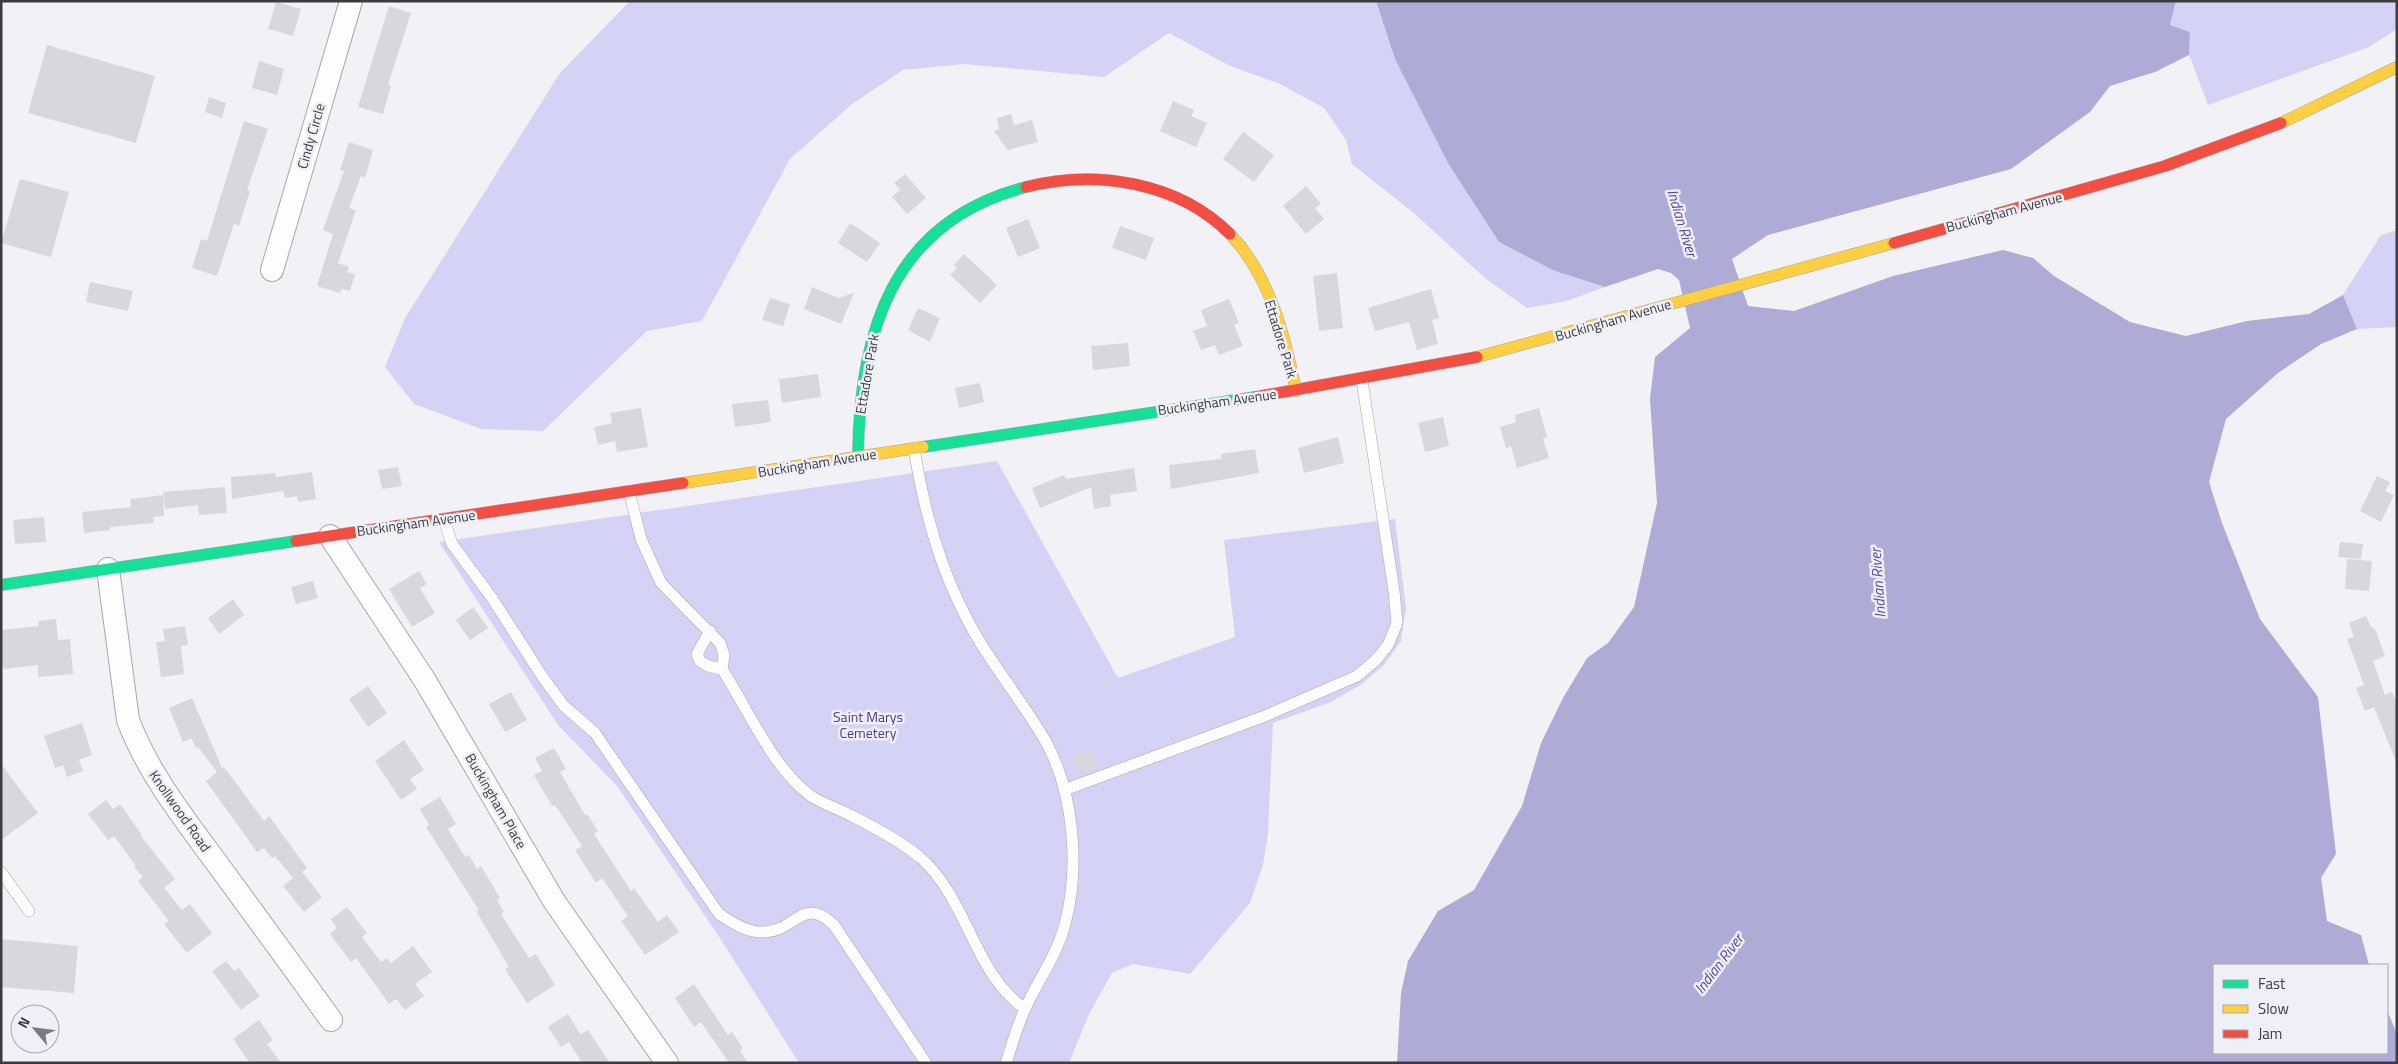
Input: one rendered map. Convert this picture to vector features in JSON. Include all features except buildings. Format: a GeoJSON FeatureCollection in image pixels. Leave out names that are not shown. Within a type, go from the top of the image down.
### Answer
{"type":"FeatureCollection","features":[{"type":"Feature","properties":{"kind":"main road","name":"Buckingham Avenue"},"geometry":{"type":"LineString","coordinates":[[1,585],[1296,391],[1362,380],[1490,354],[2057,198],[2165,166],[2267,129],[2315,108],[2397,67]]}},
{"type":"Feature","properties":{"kind":"main road","name":"Ettadore Park"},"geometry":{"type":"LineString","coordinates":[[858,457],[860,409],[871,337],[889,292],[915,254],[938,231],[963,213],[1000,196],[1056,180],[1090,178],[1131,182],[1161,191],[1212,220],[1232,236],[1256,271],[1276,315],[1291,364],[1296,391]]}},
{"type":"Feature","properties":{"kind":"street","name":"Cindy Circle"},"geometry":{"type":"LineString","coordinates":[[272,270],[350,1]]}},
{"type":"Feature","properties":{"kind":"street","name":"Buckingham Place"},"geometry":{"type":"LineString","coordinates":[[330,536],[424,679],[554,901],[667,1063]]}},
{"type":"Feature","properties":{"kind":"street","name":"Knollwood Road"},"geometry":{"type":"LineString","coordinates":[[108,569],[128,720],[136,741],[147,763],[180,813],[331,1020]]}},
{"type":"Feature","properties":{"kind":"lane"},"geometry":{"type":"LineString","coordinates":[[1064,790],[1265,716],[1329,690],[1357,676],[1376,660],[1388,645],[1397,623],[1394,591],[1362,380]]}},
{"type":"Feature","properties":{"kind":"lane"},"geometry":{"type":"LineString","coordinates":[[914,448],[930,524],[947,577],[970,624],[1047,744],[1064,790],[1072,827],[1072,880],[1066,923],[1053,959],[1025,1009],[1006,1063]]}},
{"type":"Feature","properties":{"kind":"lane"},"geometry":{"type":"LineString","coordinates":[[629,491],[641,540],[661,582],[720,642],[724,655],[722,669],[788,776],[813,798],[854,817],[923,860],[943,884],[981,956],[1004,992],[1025,1009]]}},
{"type":"Feature","properties":{"kind":"lane"},"geometry":{"type":"LineString","coordinates":[[444,519],[452,544],[492,598],[542,676],[564,706],[595,734],[719,914],[742,929],[765,932],[783,927],[806,913],[818,912],[825,916],[834,925],[926,1063]]}},
{"type":"Feature","properties":{"kind":"lane"},"geometry":{"type":"LineString","coordinates":[[710,631],[697,654],[700,661],[708,666],[722,669]]}},
{"type":"Feature","properties":{"kind":"lane"},"geometry":{"type":"LineString","coordinates":[[1,872],[29,911]]}},
{"type":"Feature","properties":{"kind":"green space"},"geometry":{"type":"Polygon","coordinates":[[[630,1],[1376,1],[1395,59],[1555,271],[1605,287],[1567,301],[1527,308],[1486,279],[1415,214],[1352,164],[1346,140],[1324,108],[1278,83],[1230,66],[1169,33],[1104,77],[964,64],[903,70],[852,104],[790,159],[702,321],[647,331],[543,431],[481,429],[414,404],[385,367],[405,318],[560,73],[630,1]]]}},
{"type":"Feature","properties":{"kind":"green space"},"geometry":{"type":"Polygon","coordinates":[[[2176,1],[2397,1],[2397,29],[2369,47],[2208,105],[2189,55],[2190,32],[2170,25],[2176,1]]]}},
{"type":"Feature","properties":{"kind":"green space"},"geometry":{"type":"Polygon","coordinates":[[[2397,230],[2397,327],[2357,329],[2343,295],[2381,235],[2397,230]]]}},
{"type":"Feature","properties":{"kind":"green space","name":"Saint Marys Cemetery"},"geometry":{"type":"Polygon","coordinates":[[[997,461],[1118,678],[1235,637],[1224,540],[1395,519],[1406,608],[1401,641],[1384,665],[1362,684],[1331,702],[1273,723],[1268,833],[1263,865],[1250,903],[1190,974],[1133,964],[1112,973],[1089,1014],[1069,1063],[799,1063],[718,935],[617,786],[558,725],[439,542],[997,461]]]}},
{"type":"Feature","properties":{"kind":"water","name":"Indian River"},"geometry":{"type":"Polygon","coordinates":[[[1376,1],[2176,1],[2170,25],[2190,32],[2189,55],[2155,72],[2110,86],[2090,112],[2011,169],[1768,235],[1732,259],[1748,306],[1794,311],[1893,276],[2003,250],[2033,258],[2054,276],[2130,322],[2186,336],[2247,321],[2309,314],[2343,295],[2357,329],[2321,344],[2278,373],[2226,419],[2209,482],[2222,523],[2260,619],[2318,697],[2336,854],[2321,878],[2327,921],[2361,935],[2369,964],[2213,964],[2213,1054],[2388,1054],[2388,1012],[2397,1034],[2397,1063],[1397,1063],[1401,993],[1408,961],[1438,911],[1474,890],[1522,806],[1541,743],[1563,698],[1587,658],[1608,643],[1634,607],[1657,503],[1650,399],[1655,357],[1690,328],[1679,280],[1671,273],[1658,269],[1605,287],[1555,271],[1499,242],[1448,163],[1395,59],[1376,1]]]}},
{"type":"Feature","properties":{"kind":"traffic: fast"},"geometry":{"type":"LineString","coordinates":[[858,457],[860,411],[866,367],[876,326],[892,288],[914,255],[943,226],[980,203],[1026,187]]}},
{"type":"Feature","properties":{"kind":"traffic: fast"},"geometry":{"type":"LineString","coordinates":[[923,447],[1256,397]]}},
{"type":"Feature","properties":{"kind":"traffic: fast"},"geometry":{"type":"LineString","coordinates":[[1,585],[296,541]]}},
{"type":"Feature","properties":{"kind":"traffic: slow"},"geometry":{"type":"LineString","coordinates":[[2281,123],[2397,67]]}},
{"type":"Feature","properties":{"kind":"traffic: slow"},"geometry":{"type":"LineString","coordinates":[[1230,234],[1244,251],[1266,288],[1281,328],[1296,391]]}},
{"type":"Feature","properties":{"kind":"traffic: slow"},"geometry":{"type":"LineString","coordinates":[[1477,357],[1894,243]]}},
{"type":"Feature","properties":{"kind":"traffic: slow"},"geometry":{"type":"LineString","coordinates":[[683,483],[923,447]]}},
{"type":"Feature","properties":{"kind":"traffic: jam"},"geometry":{"type":"LineString","coordinates":[[1894,243],[2165,166],[2281,123]]}},
{"type":"Feature","properties":{"kind":"traffic: jam"},"geometry":{"type":"LineString","coordinates":[[1026,187],[1080,179],[1108,180],[1135,184],[1186,202],[1209,216],[1230,234]]}},
{"type":"Feature","properties":{"kind":"traffic: jam"},"geometry":{"type":"LineString","coordinates":[[1256,397],[1477,357]]}},
{"type":"Feature","properties":{"kind":"traffic: jam"},"geometry":{"type":"LineString","coordinates":[[296,541],[683,483]]}}]}
